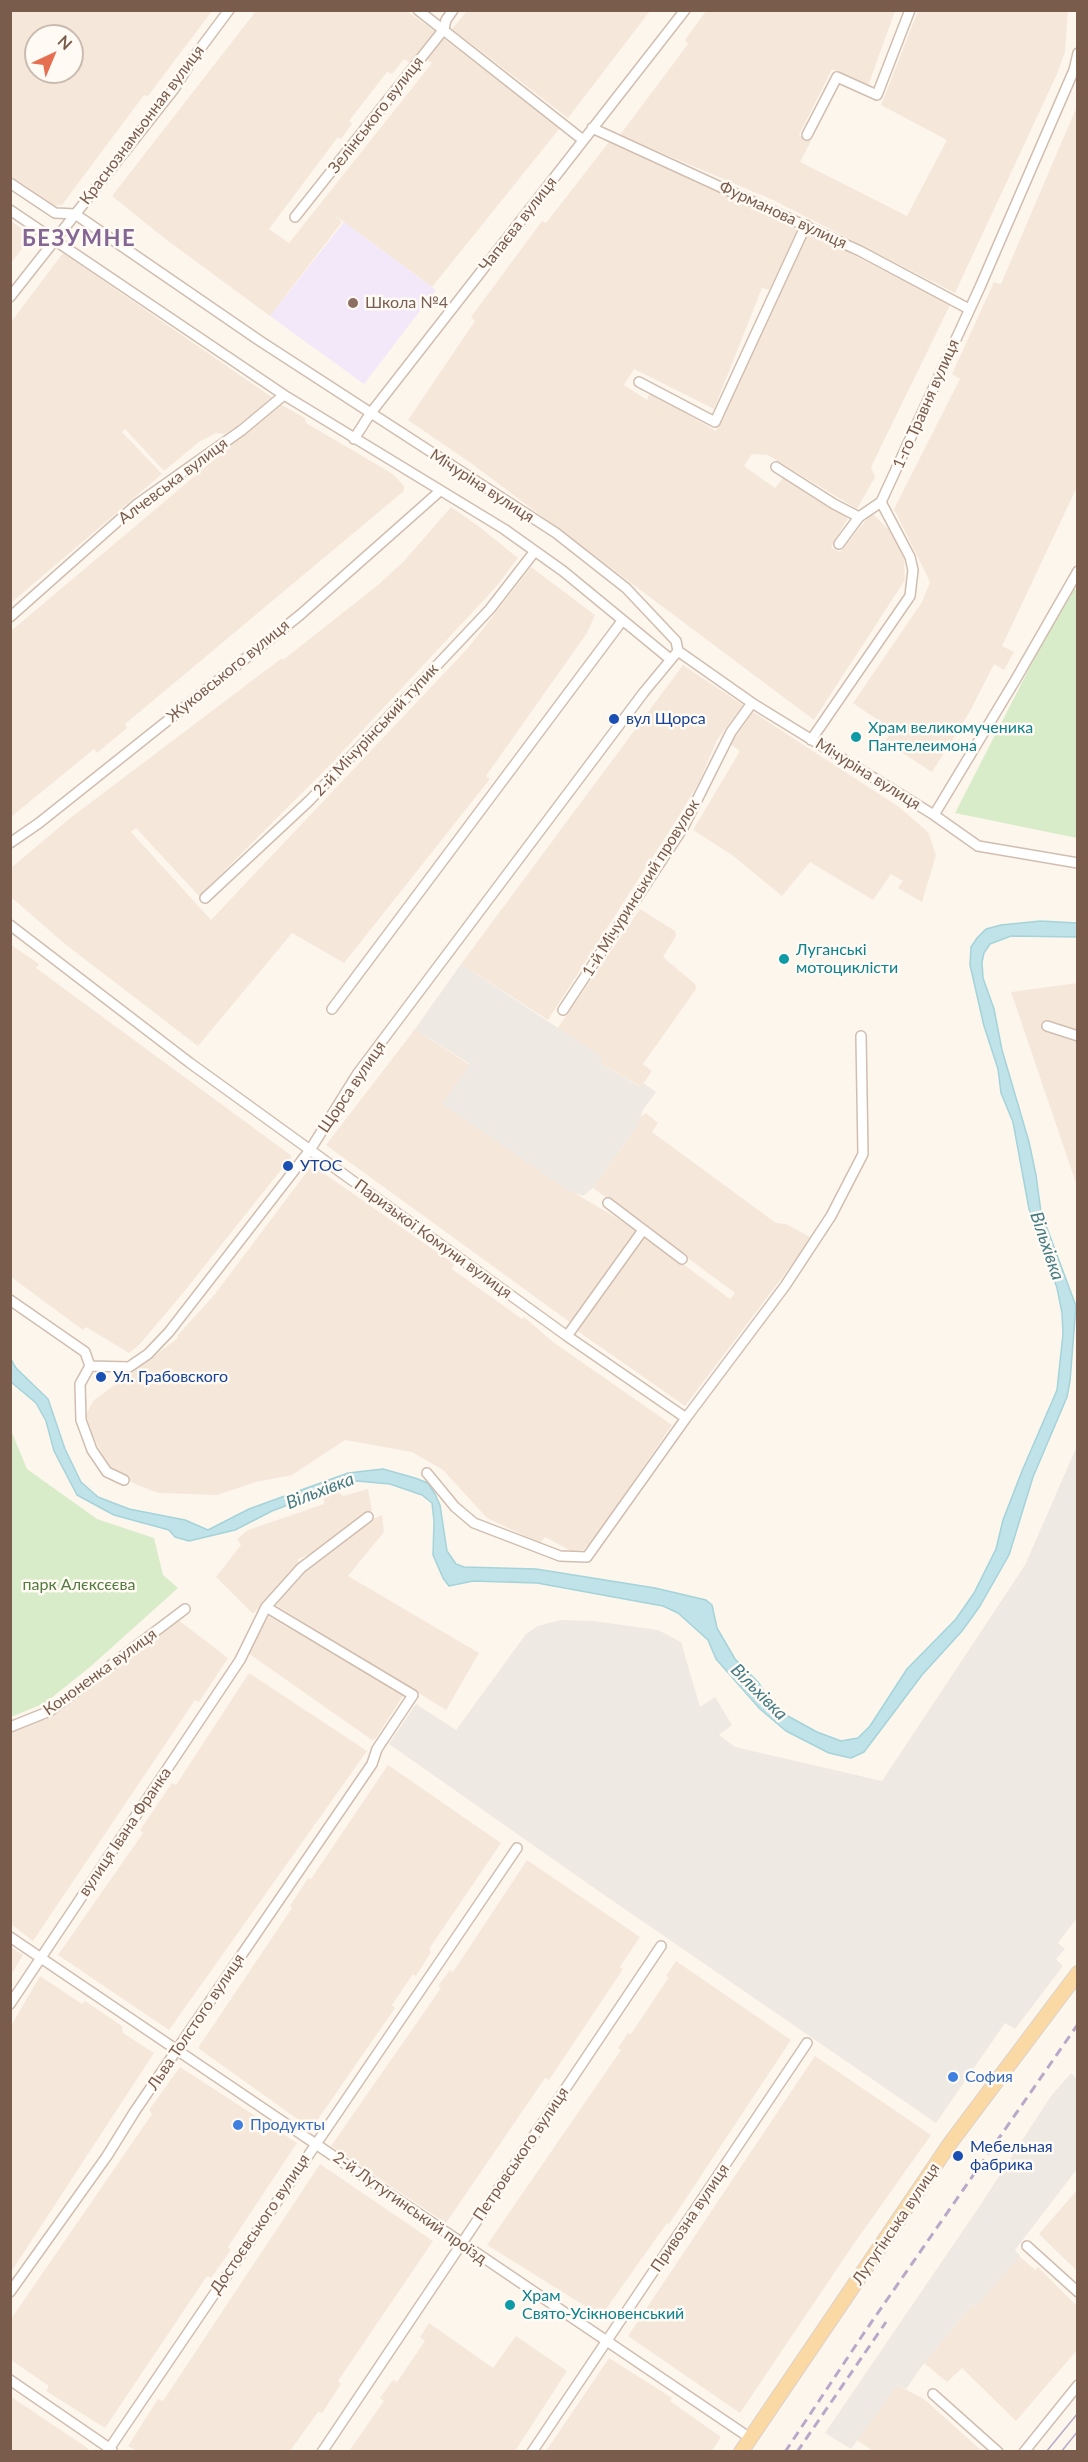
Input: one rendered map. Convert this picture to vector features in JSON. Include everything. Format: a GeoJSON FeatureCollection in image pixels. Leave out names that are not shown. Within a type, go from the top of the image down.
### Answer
{"type":"FeatureCollection","features":[{"type":"Feature","properties":{"kind":"main road","name":"Лутугінська вулиця"},"geometry":{"type":"LineString","coordinates":[[741,2451],[951,2142],[1077,1973]]}},
{"type":"Feature","properties":{"kind":"street","name":"Краснознамьонная вулиця"},"geometry":{"type":"LineString","coordinates":[[10,297],[174,89],[194,57],[229,10]]}},
{"type":"Feature","properties":{"kind":"street"},"geometry":{"type":"LineString","coordinates":[[418,10],[583,140]]}},
{"type":"Feature","properties":{"kind":"street","name":"Зелінського вулиця"},"geometry":{"type":"LineString","coordinates":[[295,217],[444,29],[446,20],[453,10]]}},
{"type":"Feature","properties":{"kind":"street","name":"Чапаєва вулиця"},"geometry":{"type":"LineString","coordinates":[[354,438],[370,414],[685,10]]}},
{"type":"Feature","properties":{"kind":"street"},"geometry":{"type":"LineString","coordinates":[[807,135],[837,76],[877,95],[910,10]]}},
{"type":"Feature","properties":{"kind":"street","name":"1-го Травня вулиця"},"geometry":{"type":"LineString","coordinates":[[882,502],[1074,70],[1077,53]]}},
{"type":"Feature","properties":{"kind":"street","name":"Фурманова вулиця"},"geometry":{"type":"LineString","coordinates":[[592,128],[806,225],[969,309]]}},
{"type":"Feature","properties":{"kind":"street","name":"Мічуріна вулиця"},"geometry":{"type":"LineString","coordinates":[[10,183],[55,213],[75,214],[370,414],[565,540],[626,588],[676,641],[678,651],[752,703],[934,815],[978,846],[1077,863]]}},
{"type":"Feature","properties":{"kind":"street","name":"Мічуріна вулиця"},"geometry":{"type":"LineString","coordinates":[[10,210],[284,395],[504,529],[563,571],[670,659]]}},
{"type":"Feature","properties":{"kind":"street"},"geometry":{"type":"LineString","coordinates":[[639,382],[715,422],[806,225]]}},
{"type":"Feature","properties":{"kind":"street","name":"Алчевська вулиця"},"geometry":{"type":"LineString","coordinates":[[10,617],[136,505],[242,430],[284,395]]}},
{"type":"Feature","properties":{"kind":"street"},"geometry":{"type":"LineString","coordinates":[[776,467],[859,517]]}},
{"type":"Feature","properties":{"kind":"street","name":"Жуковського вулиця"},"geometry":{"type":"LineString","coordinates":[[10,843],[39,823],[300,615],[440,491]]}},
{"type":"Feature","properties":{"kind":"street"},"geometry":{"type":"LineString","coordinates":[[812,740],[910,596],[914,570],[882,502],[859,517],[839,544]]}},
{"type":"Feature","properties":{"kind":"street","name":"2-й Мічурінський тупик"},"geometry":{"type":"LineString","coordinates":[[205,898],[310,800],[490,609],[535,551]]}},
{"type":"Feature","properties":{"kind":"street"},"geometry":{"type":"LineString","coordinates":[[934,815],[1016,679],[1077,571]]}},
{"type":"Feature","properties":{"kind":"street"},"geometry":{"type":"LineString","coordinates":[[332,1009],[622,621]]}},
{"type":"Feature","properties":{"kind":"street","name":"Щорса вулиця"},"geometry":{"type":"LineString","coordinates":[[90,1366],[129,1367],[148,1354],[169,1332],[310,1150],[358,1074],[678,651]]}},
{"type":"Feature","properties":{"kind":"street","name":"1-й Мічуринський провулок"},"geometry":{"type":"LineString","coordinates":[[563,1010],[683,828],[731,732],[752,703]]}},
{"type":"Feature","properties":{"kind":"street","name":"Паризької Комуни вулиця"},"geometry":{"type":"LineString","coordinates":[[10,925],[190,1063],[567,1336],[686,1419]]}},
{"type":"Feature","properties":{"kind":"street"},"geometry":{"type":"LineString","coordinates":[[1047,1026],[1077,1036]]}},
{"type":"Feature","properties":{"kind":"street"},"geometry":{"type":"LineString","coordinates":[[427,1473],[455,1507],[474,1523],[560,1556],[587,1557],[785,1286],[831,1216],[863,1154],[861,1036]]}},
{"type":"Feature","properties":{"kind":"street"},"geometry":{"type":"LineString","coordinates":[[608,1203],[682,1259]]}},
{"type":"Feature","properties":{"kind":"street"},"geometry":{"type":"LineString","coordinates":[[567,1336],[643,1230]]}},
{"type":"Feature","properties":{"kind":"street"},"geometry":{"type":"LineString","coordinates":[[10,1300],[85,1352],[90,1366],[80,1384],[81,1420],[92,1450],[107,1472],[124,1480]]}},
{"type":"Feature","properties":{"kind":"street","name":"вулиця Івана Франка"},"geometry":{"type":"LineString","coordinates":[[10,2004],[240,1660],[266,1607],[301,1568],[368,1517]]}},
{"type":"Feature","properties":{"kind":"street","name":"Льва Толстого вулиця"},"geometry":{"type":"LineString","coordinates":[[10,2292],[107,2156],[372,1764],[377,1749],[413,1695],[266,1607]]}},
{"type":"Feature","properties":{"kind":"street","name":"Кононенка вулиця"},"geometry":{"type":"LineString","coordinates":[[10,1727],[50,1711],[114,1665],[185,1609]]}},
{"type":"Feature","properties":{"kind":"street","name":"Достоєвського вулиця"},"geometry":{"type":"LineString","coordinates":[[110,2450],[315,2143],[517,1848]]}},
{"type":"Feature","properties":{"kind":"street","name":"2-й Лутугинський проїзд"},"geometry":{"type":"LineString","coordinates":[[10,1938],[750,2438]]}},
{"type":"Feature","properties":{"kind":"street","name":"Петровського вулиця"},"geometry":{"type":"LineString","coordinates":[[322,2451],[661,1946]]}},
{"type":"Feature","properties":{"kind":"street","name":"Привозна вулиця"},"geometry":{"type":"LineString","coordinates":[[532,2451],[807,2043]]}},
{"type":"Feature","properties":{"kind":"street"},"geometry":{"type":"LineString","coordinates":[[1027,2246],[1077,2292]]}},
{"type":"Feature","properties":{"kind":"street"},"geometry":{"type":"LineString","coordinates":[[10,2380],[110,2450]]}},
{"type":"Feature","properties":{"kind":"street"},"geometry":{"type":"LineString","coordinates":[[1024,2451],[1077,2385]]}},
{"type":"Feature","properties":{"kind":"street"},"geometry":{"type":"LineString","coordinates":[[933,2394],[998,2451]]}},
{"type":"Feature","properties":{"kind":"shaded area"},"geometry":{"type":"Polygon","coordinates":[[[14,10],[212,11],[148,96],[144,95],[62,205],[55,206],[11,176],[10,15],[14,10]]]}},
{"type":"Feature","properties":{"kind":"shaded area"},"geometry":{"type":"Polygon","coordinates":[[[256,11],[407,11],[436,32],[411,64],[404,59],[392,74],[387,72],[349,121],[352,124],[341,139],[338,137],[269,229],[289,243],[432,63],[427,60],[443,38],[560,128],[432,287],[333,214],[342,222],[270,316],[168,241],[112,196],[256,11]]]}},
{"type":"Feature","properties":{"kind":"shaded area"},"geometry":{"type":"Polygon","coordinates":[[[467,11],[650,11],[568,118],[452,29],[467,11]]]}},
{"type":"Feature","properties":{"kind":"shaded area"},"geometry":{"type":"Polygon","coordinates":[[[706,11],[895,11],[868,86],[832,69],[799,135],[811,141],[800,162],[907,216],[947,140],[881,105],[918,11],[1068,11],[1065,52],[1057,74],[955,293],[775,201],[620,135],[688,44],[685,40],[706,11]]]}},
{"type":"Feature","properties":{"kind":"shaded area"},"geometry":{"type":"Polygon","coordinates":[[[1077,106],[1077,487],[1002,646],[1014,652],[1004,670],[994,664],[969,713],[932,772],[885,742],[892,730],[853,703],[922,602],[930,582],[894,509],[960,379],[952,374],[994,282],[1001,284],[1077,106]]]}},
{"type":"Feature","properties":{"kind":"shaded area"},"geometry":{"type":"Polygon","coordinates":[[[609,142],[799,226],[769,290],[762,288],[714,409],[634,369],[624,385],[647,400],[650,392],[716,431],[809,232],[950,305],[871,467],[875,477],[857,509],[768,455],[752,454],[744,466],[775,488],[784,477],[848,518],[831,547],[840,552],[872,513],[893,534],[904,559],[905,580],[814,720],[472,464],[408,420],[475,321],[471,317],[542,221],[546,223],[609,142]]]}},
{"type":"Feature","properties":{"kind":"shaded area"},"geometry":{"type":"Polygon","coordinates":[[[11,221],[32,236],[11,263],[11,221]]]}},
{"type":"Feature","properties":{"kind":"shaded area","name":"Школа №4"},"geometry":{"type":"Polygon","coordinates":[[[344,222],[436,290],[364,384],[270,316],[344,222]]]}},
{"type":"Feature","properties":{"kind":"shaded area"},"geometry":{"type":"Polygon","coordinates":[[[63,253],[273,398],[236,427],[224,434],[216,433],[199,442],[164,471],[125,429],[122,432],[162,474],[11,603],[11,322],[63,253]]]}},
{"type":"Feature","properties":{"kind":"shaded area"},"geometry":{"type":"Polygon","coordinates":[[[280,404],[305,418],[306,423],[393,474],[404,486],[404,491],[125,724],[127,728],[97,753],[94,749],[11,817],[11,631],[280,404]]]}},
{"type":"Feature","properties":{"kind":"shaded area"},"geometry":{"type":"Polygon","coordinates":[[[451,507],[518,558],[496,587],[332,763],[199,896],[136,828],[131,832],[211,920],[468,648],[531,567],[595,615],[587,633],[486,776],[490,779],[344,963],[292,933],[198,1046],[65,944],[11,897],[11,868],[69,819],[282,658],[283,660],[378,585],[404,561],[451,507]]]}},
{"type":"Feature","properties":{"kind":"shaded area"},"geometry":{"type":"Polygon","coordinates":[[[683,665],[743,705],[717,740],[699,782],[679,816],[548,1020],[461,964],[683,665]]]}},
{"type":"Feature","properties":{"kind":"shaded area"},"geometry":{"type":"Polygon","coordinates":[[[753,712],[899,807],[928,832],[936,855],[922,902],[898,888],[903,881],[891,874],[873,900],[810,862],[782,896],[732,855],[693,830],[740,751],[730,744],[753,712]]]}},
{"type":"Feature","properties":{"kind":"shaded area"},"geometry":{"type":"Polygon","coordinates":[[[640,909],[675,931],[676,936],[663,957],[695,984],[696,989],[643,1064],[652,1071],[641,1087],[600,1063],[557,1029],[640,909]]]}},
{"type":"Feature","properties":{"kind":"shaded area"},"geometry":{"type":"Polygon","coordinates":[[[10,944],[39,964],[36,968],[292,1156],[183,1293],[139,1345],[129,1353],[86,1327],[83,1330],[11,1277],[10,944]]]}},
{"type":"Feature","properties":{"kind":"shaded area"},"geometry":{"type":"Polygon","coordinates":[[[461,964],[602,1057],[600,1063],[640,1087],[643,1083],[656,1092],[643,1110],[637,1126],[593,1188],[583,1196],[569,1191],[442,1104],[470,1064],[415,1029],[461,964]]]}},
{"type":"Feature","properties":{"kind":"shaded area"},"geometry":{"type":"Polygon","coordinates":[[[1077,983],[1077,1186],[1011,992],[1077,983]]]}},
{"type":"Feature","properties":{"kind":"shaded area"},"geometry":{"type":"Polygon","coordinates":[[[415,1029],[470,1065],[443,1104],[556,1182],[637,1230],[571,1323],[326,1145],[415,1029]]]}},
{"type":"Feature","properties":{"kind":"shaded area"},"geometry":{"type":"Polygon","coordinates":[[[646,1113],[658,1123],[652,1132],[776,1223],[786,1224],[812,1238],[685,1406],[576,1330],[644,1235],[730,1299],[735,1293],[593,1188],[637,1126],[639,1118],[646,1113]]]}},
{"type":"Feature","properties":{"kind":"shaded area"},"geometry":{"type":"Polygon","coordinates":[[[312,1165],[454,1264],[452,1269],[522,1319],[524,1317],[553,1342],[672,1425],[594,1539],[583,1550],[571,1551],[545,1537],[540,1543],[487,1518],[443,1470],[412,1452],[345,1440],[292,1475],[256,1482],[217,1495],[159,1493],[137,1485],[111,1470],[92,1435],[86,1415],[93,1401],[178,1338],[177,1336],[215,1294],[312,1165]]]}},
{"type":"Feature","properties":{"kind":"shaded area"},"geometry":{"type":"Polygon","coordinates":[[[1077,1446],[1077,1918],[1058,1943],[1065,1949],[1056,1959],[1063,1966],[1015,2029],[1005,2023],[936,2123],[389,1744],[416,1704],[456,1730],[526,1634],[538,1626],[560,1620],[594,1621],[658,1630],[681,1642],[700,1707],[715,1697],[732,1725],[719,1735],[735,1747],[882,1781],[1025,1565],[1077,1446]]]}},
{"type":"Feature","properties":{"kind":"shaded area"},"geometry":{"type":"Polygon","coordinates":[[[368,1489],[372,1511],[317,1551],[298,1559],[299,1563],[253,1614],[216,1577],[241,1545],[237,1539],[248,1530],[324,1504],[324,1498],[339,1492],[343,1496],[368,1489]]]}},
{"type":"Feature","properties":{"kind":"shaded area"},"geometry":{"type":"Polygon","coordinates":[[[382,1515],[384,1532],[348,1576],[479,1653],[446,1710],[276,1605],[318,1558],[368,1521],[382,1515]]]}},
{"type":"Feature","properties":{"kind":"shaded area"},"geometry":{"type":"Polygon","coordinates":[[[268,1616],[404,1694],[376,1738],[372,1740],[248,1653],[268,1616]]]}},
{"type":"Feature","properties":{"kind":"shaded area"},"geometry":{"type":"Polygon","coordinates":[[[177,1619],[228,1658],[199,1702],[195,1700],[33,1941],[11,1924],[11,1732],[51,1717],[177,1619]]]}},
{"type":"Feature","properties":{"kind":"shaded area"},"geometry":{"type":"Polygon","coordinates":[[[249,1673],[367,1751],[169,2030],[58,1955],[143,1833],[140,1830],[172,1783],[176,1785],[249,1673]]]}},
{"type":"Feature","properties":{"kind":"shaded area"},"geometry":{"type":"Polygon","coordinates":[[[388,1765],[501,1843],[429,1949],[431,1952],[416,1976],[413,1974],[392,2005],[395,2008],[314,2125],[307,2126],[198,2048],[292,1908],[290,1906],[308,1878],[311,1879],[388,1765]]]}},
{"type":"Feature","properties":{"kind":"shaded area"},"geometry":{"type":"Polygon","coordinates":[[[527,1860],[640,1937],[620,1967],[623,1969],[549,2080],[545,2078],[446,2223],[331,2146],[441,1988],[438,1986],[450,1970],[453,1972],[527,1860]]]}},
{"type":"Feature","properties":{"kind":"shaded area"},"geometry":{"type":"Polygon","coordinates":[[[11,1947],[23,1955],[11,1975],[11,1947]]]}},
{"type":"Feature","properties":{"kind":"shaded area"},"geometry":{"type":"Polygon","coordinates":[[[676,1961],[791,2040],[669,2224],[667,2223],[601,2316],[487,2245],[621,2050],[618,2048],[628,2033],[631,2034],[669,1977],[666,1976],[676,1961]]]}},
{"type":"Feature","properties":{"kind":"shaded area"},"geometry":{"type":"Polygon","coordinates":[[[40,1976],[82,2004],[85,2001],[122,2026],[123,2033],[154,2053],[11,2272],[11,2026],[40,1976]]]}},
{"type":"Feature","properties":{"kind":"shaded area"},"geometry":{"type":"Polygon","coordinates":[[[815,2056],[931,2135],[853,2245],[740,2413],[628,2336],[815,2056]]]}},
{"type":"Feature","properties":{"kind":"shaded area"},"geometry":{"type":"Polygon","coordinates":[[[180,2067],[297,2143],[228,2247],[231,2250],[211,2278],[207,2276],[105,2428],[46,2391],[49,2386],[11,2360],[11,2319],[152,2114],[149,2110],[180,2067]]]}},
{"type":"Feature","properties":{"kind":"shaded area"},"geometry":{"type":"Polygon","coordinates":[[[1071,2073],[1077,2079],[1077,2169],[1015,2250],[1020,2256],[976,2307],[973,2304],[924,2363],[906,2389],[897,2385],[851,2449],[825,2433],[977,2210],[1051,2096],[1071,2073]]]}},
{"type":"Feature","properties":{"kind":"shaded area"},"geometry":{"type":"Polygon","coordinates":[[[320,2164],[433,2241],[338,2381],[341,2384],[322,2413],[318,2412],[290,2451],[137,2451],[128,2446],[158,2399],[163,2401],[320,2164]]]}},
{"type":"Feature","properties":{"kind":"shaded area"},"geometry":{"type":"Polygon","coordinates":[[[1077,2190],[1077,2271],[1039,2234],[1077,2190]]]}},
{"type":"Feature","properties":{"kind":"shaded area"},"geometry":{"type":"Polygon","coordinates":[[[1018,2255],[1035,2270],[1038,2267],[1077,2306],[1077,2350],[1016,2421],[962,2368],[947,2382],[924,2363],[973,2304],[976,2307],[1018,2255]]]}},
{"type":"Feature","properties":{"kind":"shaded area"},"geometry":{"type":"Polygon","coordinates":[[[429,2323],[493,2368],[516,2336],[567,2371],[515,2451],[349,2451],[384,2401],[380,2398],[393,2380],[397,2382],[425,2341],[420,2337],[429,2323]]]}},
{"type":"Feature","properties":{"kind":"shaded area"},"geometry":{"type":"Polygon","coordinates":[[[609,2358],[672,2398],[670,2401],[721,2437],[712,2451],[546,2451],[609,2358]]]}},
{"type":"Feature","properties":{"kind":"shaded area"},"geometry":{"type":"Polygon","coordinates":[[[897,2385],[924,2399],[982,2451],[873,2451],[857,2440],[897,2385]]]}},
{"type":"Feature","properties":{"kind":"shaded area"},"geometry":{"type":"Polygon","coordinates":[[[10,2396],[89,2449],[87,2451],[11,2451],[10,2396]]]}},
{"type":"Feature","properties":{"kind":"green space"},"geometry":{"type":"Polygon","coordinates":[[[1071,587],[1077,590],[1077,838],[955,813],[1071,587]]]}},
{"type":"Feature","properties":{"kind":"green space","name":"парк Алєксєєва"},"geometry":{"type":"Polygon","coordinates":[[[10,1428],[27,1469],[97,1519],[154,1538],[163,1575],[178,1588],[90,1667],[45,1703],[11,1717],[10,1428]]]}},
{"type":"Feature","properties":{"kind":"water","name":"Вільхівка"},"geometry":{"type":"Polygon","coordinates":[[[1041,921],[1077,923],[1077,937],[1011,936],[990,944],[984,953],[982,962],[983,978],[994,1009],[1002,1050],[1029,1142],[1041,1212],[1076,1306],[1067,1397],[1033,1477],[1009,1555],[980,1606],[962,1631],[922,1675],[864,1752],[851,1758],[829,1753],[786,1731],[760,1709],[716,1659],[708,1640],[678,1613],[663,1606],[537,1583],[473,1581],[449,1586],[433,1555],[432,1503],[422,1495],[390,1484],[357,1481],[338,1486],[272,1511],[235,1530],[189,1541],[175,1537],[169,1530],[114,1515],[77,1495],[54,1451],[46,1421],[36,1403],[11,1382],[11,1359],[16,1368],[48,1399],[65,1449],[81,1482],[98,1497],[129,1509],[185,1520],[208,1530],[249,1509],[348,1473],[383,1469],[415,1478],[428,1483],[435,1494],[440,1505],[447,1551],[456,1564],[464,1567],[536,1569],[655,1588],[706,1600],[712,1605],[717,1628],[735,1659],[786,1715],[817,1732],[841,1741],[858,1738],[870,1726],[907,1669],[956,1619],[974,1593],[996,1549],[1003,1520],[1057,1390],[1063,1334],[1057,1288],[1029,1209],[1013,1122],[1001,1093],[998,1069],[984,1026],[970,965],[971,947],[986,929],[1041,921]]]}},
{"type":"Feature","properties":{"kind":"tram line"},"geometry":{"type":"LineString","coordinates":[[1046,2452],[1078,2413]]}},
{"type":"Feature","properties":{"kind":"tram line"},"geometry":{"type":"LineString","coordinates":[[1061,2452],[1078,2431]]}},
{"type":"Feature","properties":{"kind":"railway"},"geometry":{"type":"LineString","coordinates":[[785,2452],[866,2330],[1078,2024]]}},
{"type":"Feature","properties":{"kind":"railway"},"geometry":{"type":"LineString","coordinates":[[797,2452],[886,2322]]}},
{"type":"Feature","properties":{"kind":"place","name":"Школа №4"},"geometry":{"type":"Point","coordinates":[353,303]}},
{"type":"Feature","properties":{"kind":"place","name":"вул Щорса"},"geometry":{"type":"Point","coordinates":[614,719]}},
{"type":"Feature","properties":{"kind":"place","name":"Храм великомученика Пантелеимона"},"geometry":{"type":"Point","coordinates":[856,737]}},
{"type":"Feature","properties":{"kind":"place","name":"Луганські мотоциклісти"},"geometry":{"type":"Point","coordinates":[784,959]}},
{"type":"Feature","properties":{"kind":"place","name":"УТОС"},"geometry":{"type":"Point","coordinates":[288,1166]}},
{"type":"Feature","properties":{"kind":"place","name":"Ул. Грабовского"},"geometry":{"type":"Point","coordinates":[101,1377]}},
{"type":"Feature","properties":{"kind":"place","name":"София"},"geometry":{"type":"Point","coordinates":[953,2077]}},
{"type":"Feature","properties":{"kind":"place","name":"Продукты"},"geometry":{"type":"Point","coordinates":[238,2125]}},
{"type":"Feature","properties":{"kind":"place","name":"Мебельная фабрика"},"geometry":{"type":"Point","coordinates":[958,2156]}},
{"type":"Feature","properties":{"kind":"place","name":"Храм Свято-Усікновенський"},"geometry":{"type":"Point","coordinates":[510,2305]}},
{"type":"Feature","properties":{"kind":"district","name":"БЕЗУМНЕ"},"geometry":{"type":"Point","coordinates":[79,239]}}]}
